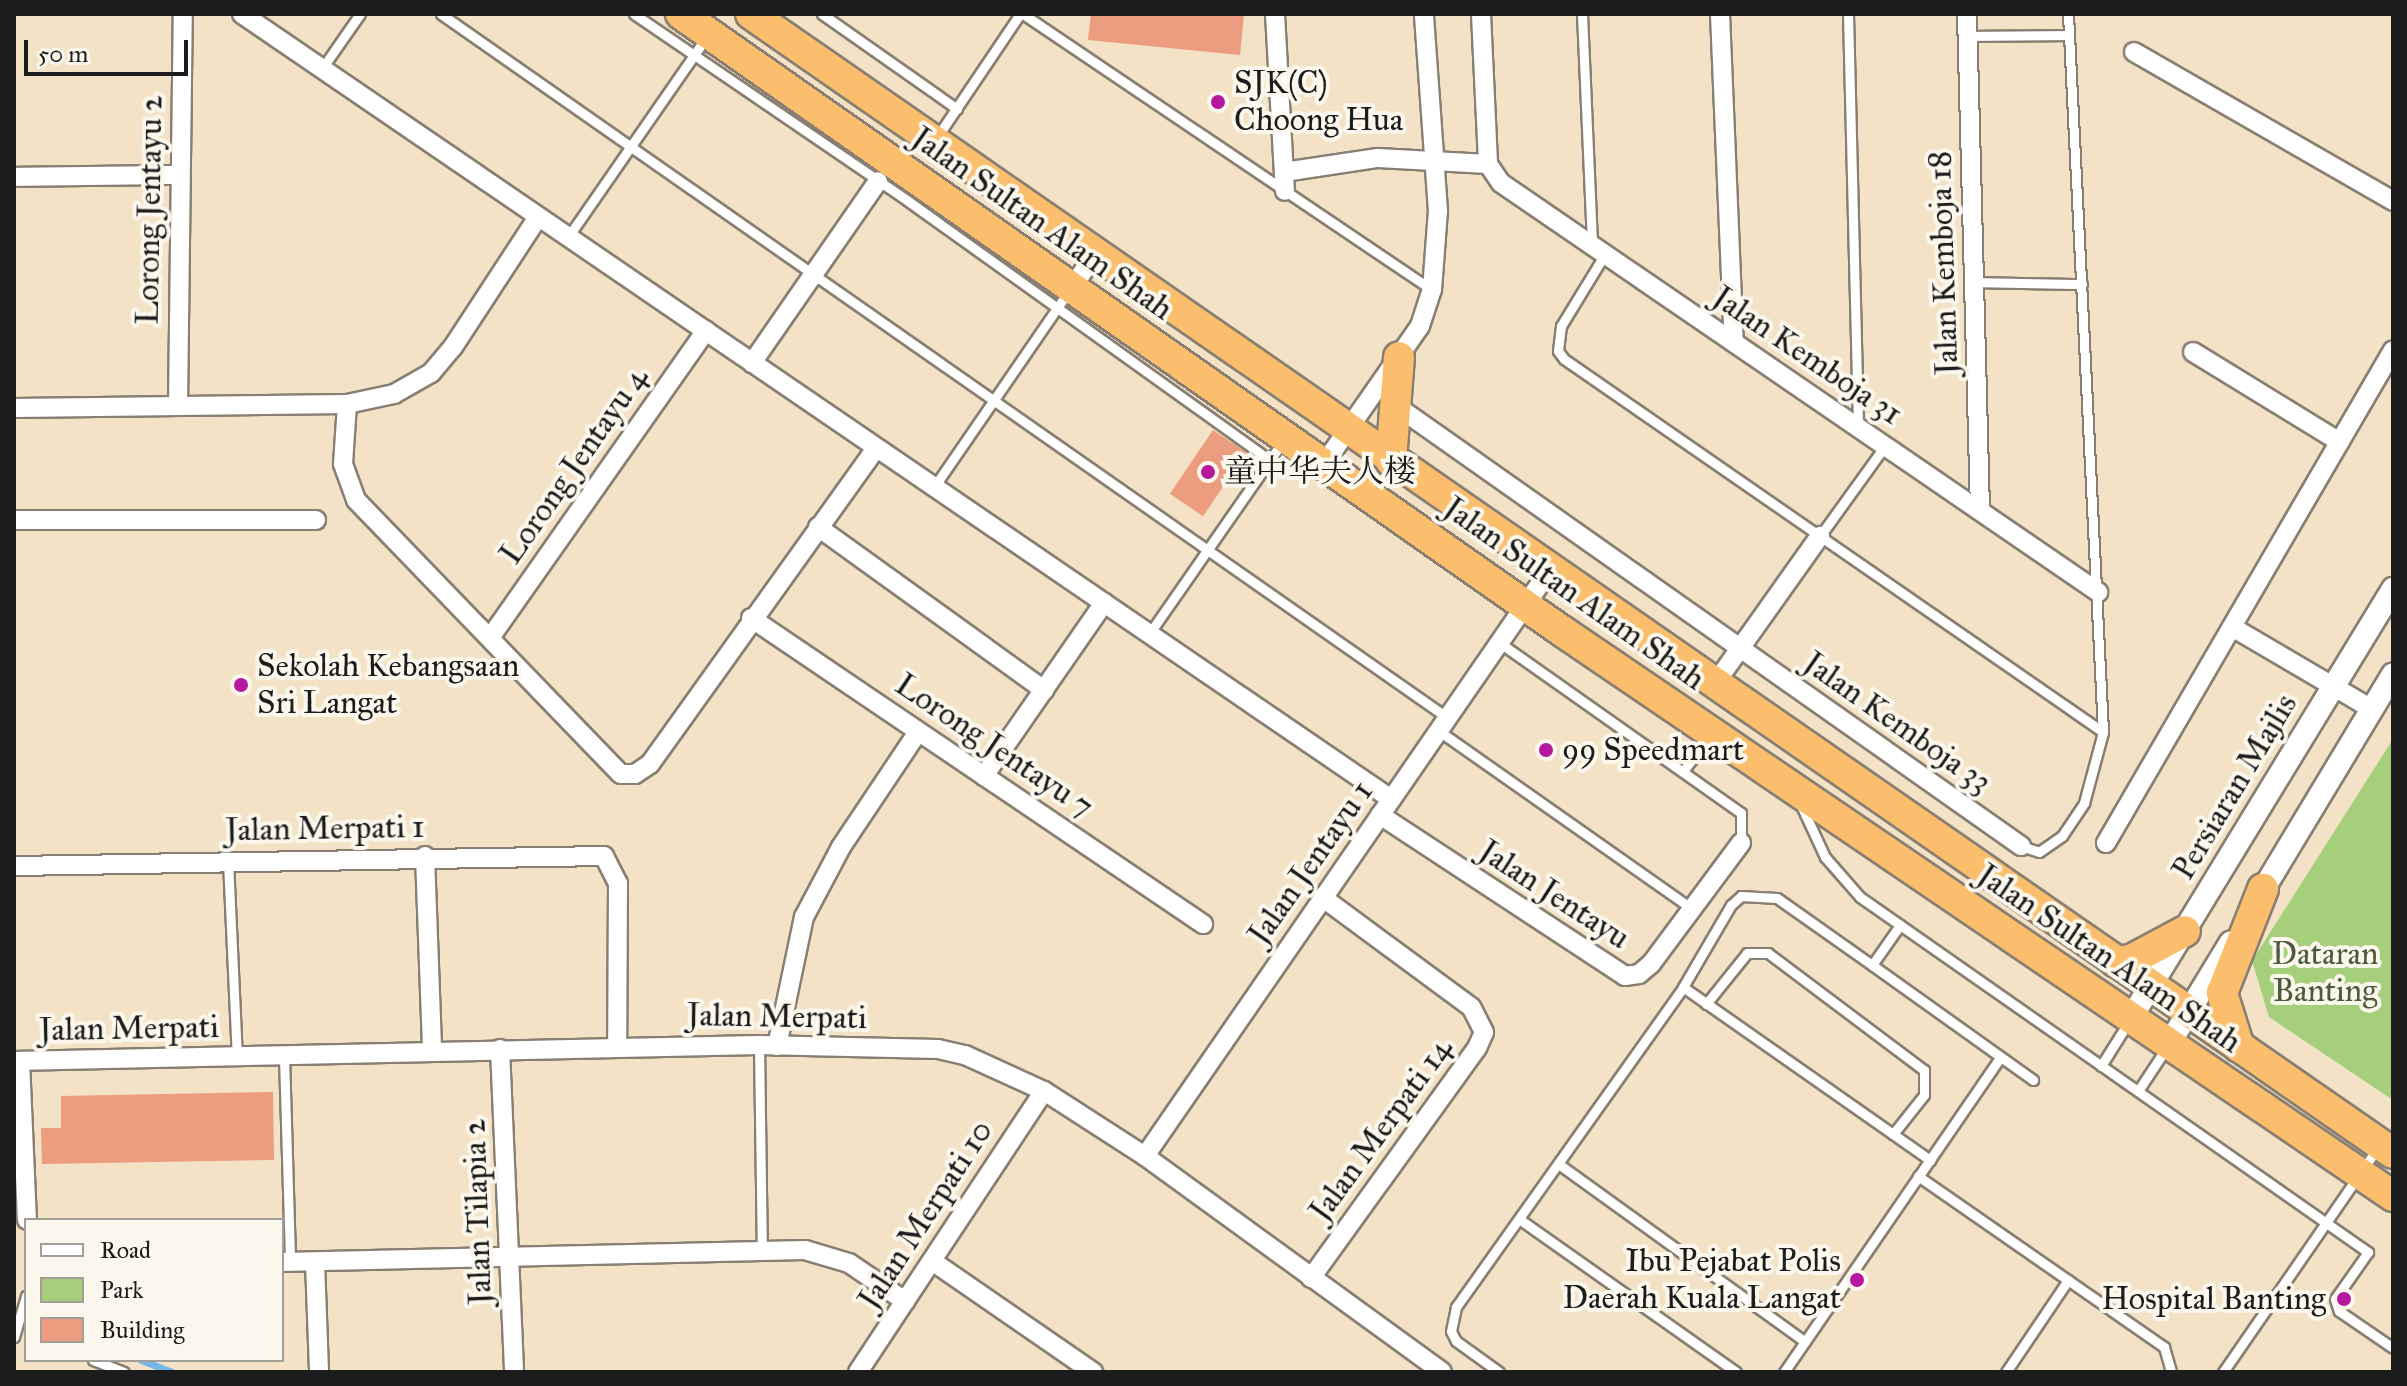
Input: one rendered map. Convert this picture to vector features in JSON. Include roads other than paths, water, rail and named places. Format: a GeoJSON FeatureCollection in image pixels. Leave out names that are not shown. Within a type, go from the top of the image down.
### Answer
{"type":"FeatureCollection","features":[{"type":"Feature","properties":{"kind":"highway","name":"Jalan Sultan Alam Shah"},"geometry":{"type":"LineString","coordinates":[[681,14],[701,44],[1278,449],[1324,464],[1712,733],[2393,1196]]}},
{"type":"Feature","properties":{"kind":"highway","name":"Jalan Sultan Alam Shah"},"geometry":{"type":"LineString","coordinates":[[751,14],[1347,431],[2386,1149]]}},
{"type":"Feature","properties":{"kind":"highway"},"geometry":{"type":"LineString","coordinates":[[1391,461],[1399,357]]}},
{"type":"Feature","properties":{"kind":"highway"},"geometry":{"type":"LineString","coordinates":[[2239,1047],[2222,993],[2263,889]]}},
{"type":"Feature","properties":{"kind":"highway"},"geometry":{"type":"LineString","coordinates":[[2116,962],[2131,960],[2185,931]]}},
{"type":"Feature","properties":{"kind":"street","name":"Lorong Jentayu 2"},"geometry":{"type":"LineString","coordinates":[[178,406],[183,14]]}},
{"type":"Feature","properties":{"kind":"street"},"geometry":{"type":"LineString","coordinates":[[242,14],[1391,799]]}},
{"type":"Feature","properties":{"kind":"street"},"geometry":{"type":"LineString","coordinates":[[1275,14],[1284,181],[1378,158],[1434,157],[1488,164],[1481,14]]}},
{"type":"Feature","properties":{"kind":"street"},"geometry":{"type":"LineString","coordinates":[[1324,464],[1420,326],[1432,290],[1438,211],[1424,14]]}},
{"type":"Feature","properties":{"kind":"street"},"geometry":{"type":"LineString","coordinates":[[1720,14],[1734,342]]}},
{"type":"Feature","properties":{"kind":"street","name":"Jalan Kemboja 18"},"geometry":{"type":"LineString","coordinates":[[1967,14],[1980,511]]}},
{"type":"Feature","properties":{"kind":"street"},"geometry":{"type":"LineString","coordinates":[[2134,52],[2393,201]]}},
{"type":"Feature","properties":{"kind":"street","name":"Jalan Kemboja 31"},"geometry":{"type":"LineString","coordinates":[[1488,164],[1501,183],[2098,592]]}},
{"type":"Feature","properties":{"kind":"street"},"geometry":{"type":"LineString","coordinates":[[14,177],[180,175]]}},
{"type":"Feature","properties":{"kind":"street"},"geometry":{"type":"LineString","coordinates":[[752,363],[878,181]]}},
{"type":"Feature","properties":{"kind":"street"},"geometry":{"type":"LineString","coordinates":[[14,408],[347,404],[394,394],[431,373],[538,217]]}},
{"type":"Feature","properties":{"kind":"street"},"geometry":{"type":"LineString","coordinates":[[1064,299],[1094,255]]}},
{"type":"Feature","properties":{"kind":"street","name":"Lorong Jentayu 4"},"geometry":{"type":"LineString","coordinates":[[492,635],[706,331]]}},
{"type":"Feature","properties":{"kind":"street"},"geometry":{"type":"LineString","coordinates":[[2106,843],[2393,350]]}},
{"type":"Feature","properties":{"kind":"street"},"geometry":{"type":"LineString","coordinates":[[2193,352],[2340,442]]}},
{"type":"Feature","properties":{"kind":"street"},"geometry":{"type":"LineString","coordinates":[[347,404],[343,464],[356,500],[375,524],[492,635],[615,770],[635,774],[650,764],[751,618],[876,448]]}},
{"type":"Feature","properties":{"kind":"street","name":"Jalan Kemboja 33"},"geometry":{"type":"LineString","coordinates":[[1395,405],[2021,846]]}},
{"type":"Feature","properties":{"kind":"street"},"geometry":{"type":"LineString","coordinates":[[14,520],[316,520]]}},
{"type":"Feature","properties":{"kind":"street"},"geometry":{"type":"LineString","coordinates":[[818,527],[1044,690]]}},
{"type":"Feature","properties":{"kind":"street"},"geometry":{"type":"LineString","coordinates":[[1714,685],[1820,536]]}},
{"type":"Feature","properties":{"kind":"street","name":"Jalan Jentayu 1"},"geometry":{"type":"LineString","coordinates":[[1145,1156],[1549,571]]}},
{"type":"Feature","properties":{"kind":"street","name":"Persiaran Majlis"},"geometry":{"type":"LineString","coordinates":[[2131,1018],[2392,594]]}},
{"type":"Feature","properties":{"kind":"street"},"geometry":{"type":"LineString","coordinates":[[984,776],[1104,603]]}},
{"type":"Feature","properties":{"kind":"street","name":"Lorong Jentayu 7"},"geometry":{"type":"LineString","coordinates":[[751,618],[1203,924]]}},
{"type":"Feature","properties":{"kind":"street"},"geometry":{"type":"LineString","coordinates":[[2232,627],[2372,709]]}},
{"type":"Feature","properties":{"kind":"street"},"geometry":{"type":"LineString","coordinates":[[2169,1044],[2393,674]]}},
{"type":"Feature","properties":{"kind":"street"},"geometry":{"type":"LineString","coordinates":[[768,1045],[804,917],[841,847],[918,732]]}},
{"type":"Feature","properties":{"kind":"street","name":"Jalan Jentayu"},"geometry":{"type":"LineString","coordinates":[[1380,815],[1625,976],[1644,971],[1741,843]]}},
{"type":"Feature","properties":{"kind":"street","name":"Jalan Merpati 1"},"geometry":{"type":"LineString","coordinates":[[14,866],[595,853],[612,862],[618,883],[617,1047]]}},
{"type":"Feature","properties":{"kind":"street"},"geometry":{"type":"LineString","coordinates":[[425,856],[432,1051]]}},
{"type":"Feature","properties":{"kind":"street","name":"Jalan Merpati 14"},"geometry":{"type":"LineString","coordinates":[[1311,1278],[1477,1048],[1484,1032],[1471,1007],[1323,898]]}},
{"type":"Feature","properties":{"kind":"street","name":"Jalan Merpati"},"geometry":{"type":"LineString","coordinates":[[17,1061],[768,1045],[938,1049],[965,1055],[1044,1091],[1145,1156],[1442,1372]]}},
{"type":"Feature","properties":{"kind":"street","name":"Jalan Tilapia 2"},"geometry":{"type":"LineString","coordinates":[[500,1049],[514,1372]]}},
{"type":"Feature","properties":{"kind":"street"},"geometry":{"type":"LineString","coordinates":[[17,1061],[27,1218]]}},
{"type":"Feature","properties":{"kind":"street","name":"Jalan Merpati 10"},"geometry":{"type":"LineString","coordinates":[[858,1372],[1044,1091]]}},
{"type":"Feature","properties":{"kind":"street"},"geometry":{"type":"LineString","coordinates":[[286,1262],[762,1250],[829,1255],[905,1301]]}},
{"type":"Feature","properties":{"kind":"street"},"geometry":{"type":"LineString","coordinates":[[932,1261],[1093,1372]]}},
{"type":"Feature","properties":{"kind":"street"},"geometry":{"type":"LineString","coordinates":[[315,1262],[319,1372]]}},
{"type":"Feature","properties":{"kind":"lane"},"geometry":{"type":"LineString","coordinates":[[323,67],[360,14]]}},
{"type":"Feature","properties":{"kind":"lane"},"geometry":{"type":"LineString","coordinates":[[441,14],[1207,550],[1692,909]]}},
{"type":"Feature","properties":{"kind":"lane"},"geometry":{"type":"LineString","coordinates":[[634,14],[701,44],[878,181],[1064,299],[934,487]]}},
{"type":"Feature","properties":{"kind":"lane"},"geometry":{"type":"LineString","coordinates":[[822,14],[957,109]]}},
{"type":"Feature","properties":{"kind":"lane"},"geometry":{"type":"LineString","coordinates":[[934,142],[1022,14],[1284,181],[1432,290]]}},
{"type":"Feature","properties":{"kind":"lane"},"geometry":{"type":"LineString","coordinates":[[1582,14],[1598,249],[1561,326],[1558,351],[2103,732]]}},
{"type":"Feature","properties":{"kind":"lane"},"geometry":{"type":"LineString","coordinates":[[1848,14],[1858,427]]}},
{"type":"Feature","properties":{"kind":"lane"},"geometry":{"type":"LineString","coordinates":[[2021,846],[2039,852],[2062,836],[2084,803],[2103,732],[2068,14]]}},
{"type":"Feature","properties":{"kind":"lane"},"geometry":{"type":"LineString","coordinates":[[1967,36],[2069,35]]}},
{"type":"Feature","properties":{"kind":"lane"},"geometry":{"type":"LineString","coordinates":[[568,237],[701,44]]}},
{"type":"Feature","properties":{"kind":"lane"},"geometry":{"type":"LineString","coordinates":[[1974,282],[2082,284]]}},
{"type":"Feature","properties":{"kind":"lane"},"geometry":{"type":"LineString","coordinates":[[1820,536],[1885,446]]}},
{"type":"Feature","properties":{"kind":"lane"},"geometry":{"type":"LineString","coordinates":[[1149,634],[1278,449]]}},
{"type":"Feature","properties":{"kind":"lane"},"geometry":{"type":"LineString","coordinates":[[1500,643],[1741,813],[1741,843]]}},
{"type":"Feature","properties":{"kind":"lane"},"geometry":{"type":"LineString","coordinates":[[1683,771],[1712,733]]}},
{"type":"Feature","properties":{"kind":"lane"},"geometry":{"type":"LineString","coordinates":[[1795,789],[1825,857],[1860,897],[2368,1252],[2335,1299],[2339,1311],[2393,1348]]}},
{"type":"Feature","properties":{"kind":"lane"},"geometry":{"type":"LineString","coordinates":[[228,861],[237,1058]]}},
{"type":"Feature","properties":{"kind":"lane"},"geometry":{"type":"LineString","coordinates":[[1499,1372],[1456,1341],[1452,1321],[1456,1307],[1522,1221],[1683,987],[1731,905],[1751,894],[1777,898],[1999,1059],[2033,1080]]}},
{"type":"Feature","properties":{"kind":"lane"},"geometry":{"type":"LineString","coordinates":[[1872,965],[1900,925]]}},
{"type":"Feature","properties":{"kind":"lane"},"geometry":{"type":"LineString","coordinates":[[1706,1004],[1747,953],[1768,953],[1924,1070],[1924,1095],[1893,1134]]}},
{"type":"Feature","properties":{"kind":"lane"},"geometry":{"type":"LineString","coordinates":[[1683,987],[1930,1160]]}},
{"type":"Feature","properties":{"kind":"lane"},"geometry":{"type":"LineString","coordinates":[[2101,1066],[2131,1018]]}},
{"type":"Feature","properties":{"kind":"lane"},"geometry":{"type":"LineString","coordinates":[[2138,1091],[2169,1044]]}},
{"type":"Feature","properties":{"kind":"lane"},"geometry":{"type":"LineString","coordinates":[[762,1250],[768,1045]]}},
{"type":"Feature","properties":{"kind":"lane"},"geometry":{"type":"LineString","coordinates":[[284,1056],[286,1262]]}},
{"type":"Feature","properties":{"kind":"lane"},"geometry":{"type":"LineString","coordinates":[[1784,1372],[1999,1059]]}},
{"type":"Feature","properties":{"kind":"lane"},"geometry":{"type":"LineString","coordinates":[[2223,1372],[2360,1173],[2386,1149]]}},
{"type":"Feature","properties":{"kind":"lane"},"geometry":{"type":"LineString","coordinates":[[1560,1165],[1805,1342]]}},
{"type":"Feature","properties":{"kind":"lane"},"geometry":{"type":"LineString","coordinates":[[1918,1176],[2164,1347],[2171,1372]]}},
{"type":"Feature","properties":{"kind":"lane"},"geometry":{"type":"LineString","coordinates":[[1522,1221],[1736,1372]]}},
{"type":"Feature","properties":{"kind":"lane"},"geometry":{"type":"LineString","coordinates":[[2006,1372],[2068,1280]]}},
{"type":"Feature","properties":{"kind":"lane"},"geometry":{"type":"LineString","coordinates":[[19,1334],[24,1309]]}},
{"type":"Feature","properties":{"kind":"lane"},"geometry":{"type":"LineString","coordinates":[[98,1362],[124,1372]]}},
{"type":"Feature","properties":{"kind":"waterway"},"geometry":{"type":"LineString","coordinates":[[14,1312],[24,1316]]}},
{"type":"Feature","properties":{"kind":"waterway"},"geometry":{"type":"LineString","coordinates":[[146,1362],[173,1372]]}},
{"type":"Feature","properties":{"kind":"place","name":"SJK(C) Choong Hua"},"geometry":{"type":"Point","coordinates":[1218,102]}},
{"type":"Feature","properties":{"kind":"place","name":"童中华夫人楼"},"geometry":{"type":"Point","coordinates":[1208,472]}},
{"type":"Feature","properties":{"kind":"place","name":"Sekolah Kebangsaan Sri Langat"},"geometry":{"type":"Point","coordinates":[241,685]}},
{"type":"Feature","properties":{"kind":"place","name":"99 Speedmart"},"geometry":{"type":"Point","coordinates":[1546,750]}},
{"type":"Feature","properties":{"kind":"place","name":"Ibu Pejabat Polis Daerah Kuala Langat"},"geometry":{"type":"Point","coordinates":[1857,1280]}},
{"type":"Feature","properties":{"kind":"place","name":"Hospital Banting"},"geometry":{"type":"Point","coordinates":[2344,1299]}},
{"type":"Feature","properties":{"kind":"park label","name":"Dataran Banting"},"geometry":{"type":"Point","coordinates":[2325,974]}}]}
